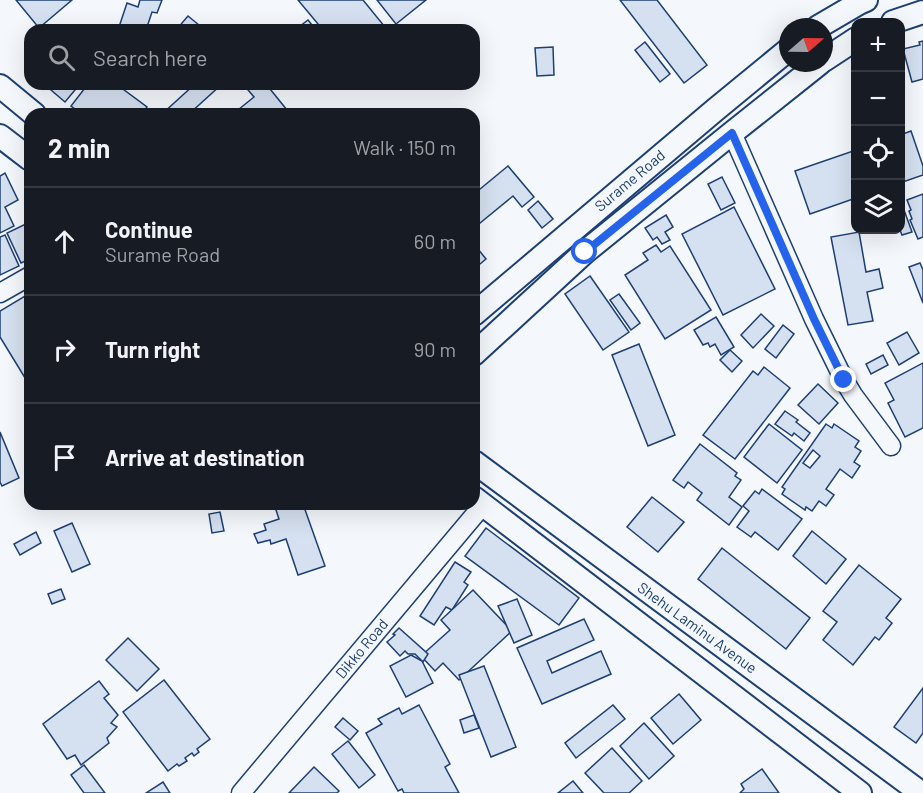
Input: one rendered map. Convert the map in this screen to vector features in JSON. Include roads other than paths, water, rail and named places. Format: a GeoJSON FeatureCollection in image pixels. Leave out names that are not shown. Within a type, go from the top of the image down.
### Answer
{"type":"FeatureCollection","features":[{"type":"Feature","properties":{"kind":"street"},"geometry":{"type":"LineString","coordinates":[[833,18],[866,0]]}},
{"type":"Feature","properties":{"kind":"street"},"geometry":{"type":"LineString","coordinates":[[905,18],[923,12]]}},
{"type":"Feature","properties":{"kind":"street","name":"Surame Road"},"geometry":{"type":"LineString","coordinates":[[833,54],[851,42]]}},
{"type":"Feature","properties":{"kind":"street","name":"Surame Road"},"geometry":{"type":"LineString","coordinates":[[480,309],[779,57]]}},
{"type":"Feature","properties":{"kind":"street","name":"Surame Road"},"geometry":{"type":"LineString","coordinates":[[480,348],[585,252],[809,72]]}},
{"type":"Feature","properties":{"kind":"street"},"geometry":{"type":"LineString","coordinates":[[0,87],[26,108]]}},
{"type":"Feature","properties":{"kind":"street"},"geometry":{"type":"LineString","coordinates":[[732,133],[814,319],[844,380],[891,446]]}},
{"type":"Feature","properties":{"kind":"street"},"geometry":{"type":"LineString","coordinates":[[0,136],[24,154]]}},
{"type":"Feature","properties":{"kind":"street"},"geometry":{"type":"LineString","coordinates":[[0,293],[24,279]]}},
{"type":"Feature","properties":{"kind":"street","name":"Shehu Laminu Avenue"},"geometry":{"type":"LineString","coordinates":[[480,466],[921,793]]}},
{"type":"Feature","properties":{"kind":"street","name":"Shehu Laminu Avenue"},"geometry":{"type":"LineString","coordinates":[[480,503],[860,793]]}},
{"type":"Feature","properties":{"kind":"street","name":"Dikko Road"},"geometry":{"type":"LineString","coordinates":[[241,793],[472,510]]}}]}
